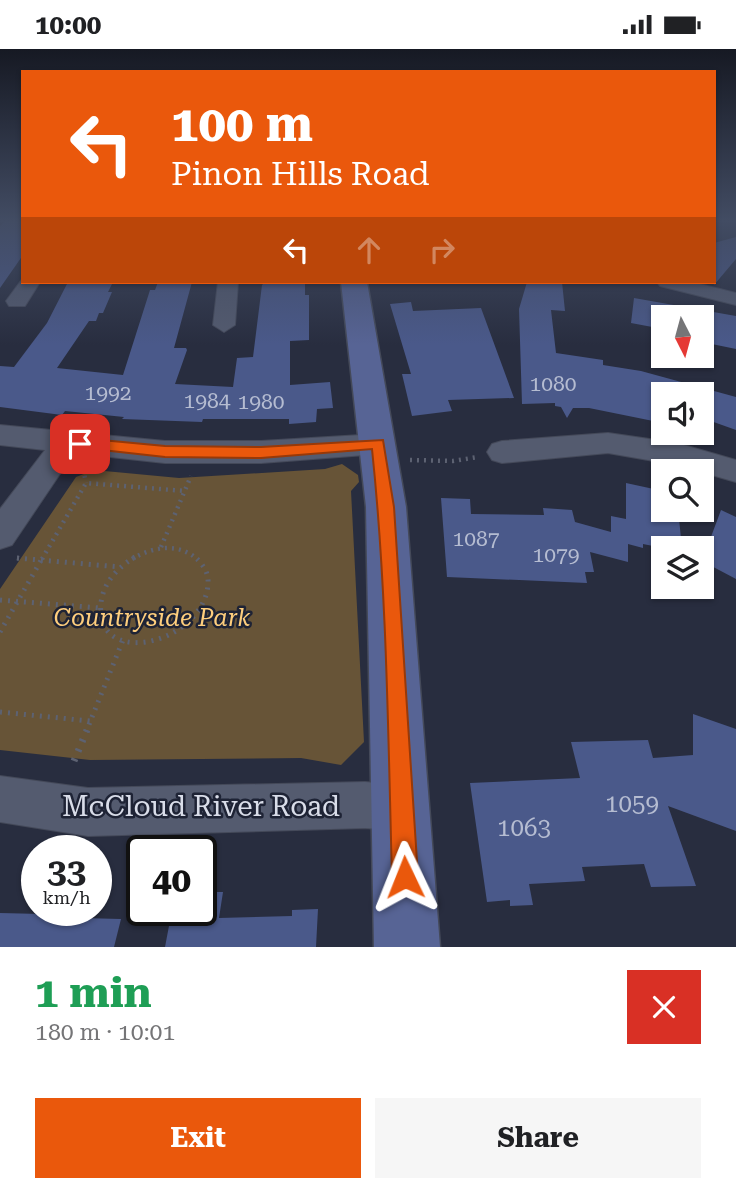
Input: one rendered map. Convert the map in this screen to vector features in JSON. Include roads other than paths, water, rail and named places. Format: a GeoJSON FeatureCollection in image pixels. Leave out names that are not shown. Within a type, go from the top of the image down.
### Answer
{"type":"FeatureCollection","features":[{"type":"Feature","properties":{"kind":"street"},"geometry":{"type":"LineString","coordinates":[[18,301],[29,284]]}},
{"type":"Feature","properties":{"kind":"street"},"geometry":{"type":"LineString","coordinates":[[224,325],[223,301],[227,284]]}},
{"type":"Feature","properties":{"kind":"street"},"geometry":{"type":"LineString","coordinates":[[354,284],[394,452],[386,507],[407,947]]}},
{"type":"Feature","properties":{"kind":"street"},"geometry":{"type":"LineString","coordinates":[[675,284],[736,299]]}},
{"type":"Feature","properties":{"kind":"street"},"geometry":{"type":"LineString","coordinates":[[0,435],[165,452],[394,452]]}},
{"type":"Feature","properties":{"kind":"street"},"geometry":{"type":"LineString","coordinates":[[9,547],[66,442]]}},
{"type":"Feature","properties":{"kind":"street"},"geometry":{"type":"LineString","coordinates":[[502,452],[608,443],[677,454],[736,471]]}},
{"type":"Feature","properties":{"kind":"street","name":"McCloud River Road"},"geometry":{"type":"LineString","coordinates":[[0,799],[88,812],[365,805],[402,808]]}},
{"type":"Feature","properties":{"kind":"park label","name":"Countryside Park"},"geometry":{"type":"Point","coordinates":[152,618]}}]}
